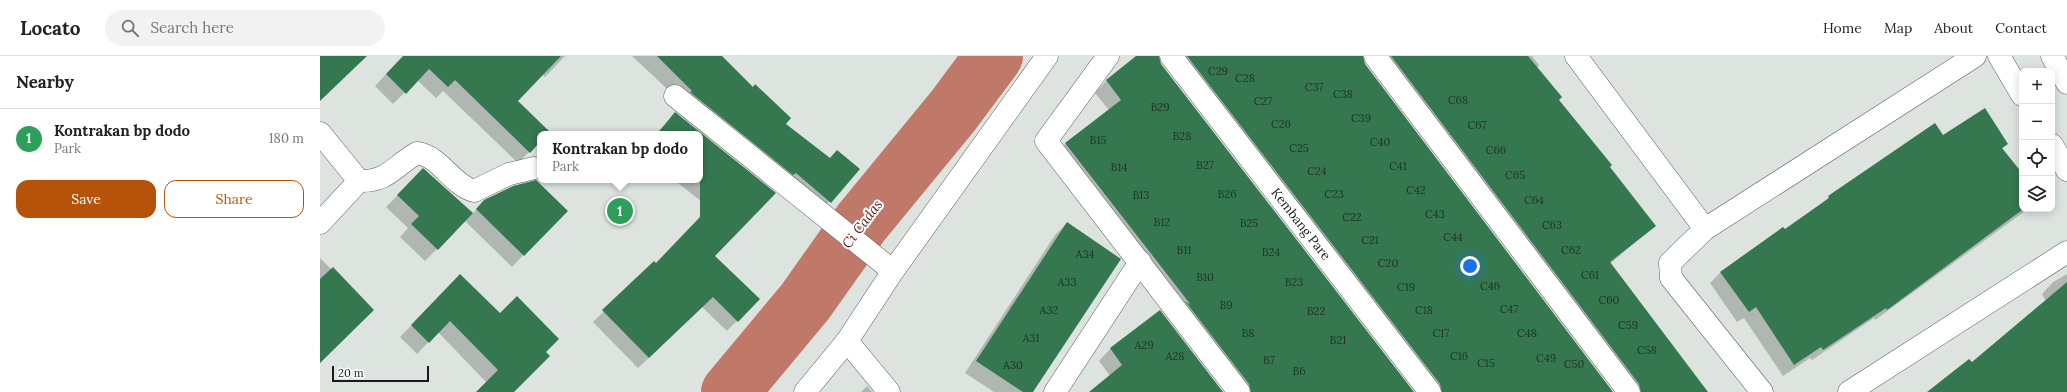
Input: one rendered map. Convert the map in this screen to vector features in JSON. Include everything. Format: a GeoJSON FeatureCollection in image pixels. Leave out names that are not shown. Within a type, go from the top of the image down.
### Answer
{"type":"FeatureCollection","features":[{"type":"Feature","properties":{"kind":"street"},"geometry":{"type":"LineString","coordinates":[[805,392],[847,341],[889,267],[1047,56]]}},
{"type":"Feature","properties":{"kind":"street"},"geometry":{"type":"LineString","coordinates":[[1108,56],[1046,141],[1239,392]]}},
{"type":"Feature","properties":{"kind":"street","name":"Kembang Pare"},"geometry":{"type":"LineString","coordinates":[[1171,56],[1430,392]]}},
{"type":"Feature","properties":{"kind":"street"},"geometry":{"type":"LineString","coordinates":[[1375,56],[1629,392]]}},
{"type":"Feature","properties":{"kind":"street"},"geometry":{"type":"LineString","coordinates":[[1576,56],[1705,229]]}},
{"type":"Feature","properties":{"kind":"street"},"geometry":{"type":"LineString","coordinates":[[1762,392],[1671,278],[1670,263],[1705,229],[1975,56]]}},
{"type":"Feature","properties":{"kind":"street"},"geometry":{"type":"LineString","coordinates":[[1999,56],[2019,90]]}},
{"type":"Feature","properties":{"kind":"street"},"geometry":{"type":"LineString","coordinates":[[2052,56],[2067,83]]}},
{"type":"Feature","properties":{"kind":"street"},"geometry":{"type":"LineString","coordinates":[[675,96],[889,267]]}},
{"type":"Feature","properties":{"kind":"street"},"geometry":{"type":"LineString","coordinates":[[320,133],[359,181]]}},
{"type":"Feature","properties":{"kind":"street"},"geometry":{"type":"LineString","coordinates":[[2055,150],[2067,170]]}},
{"type":"Feature","properties":{"kind":"street"},"geometry":{"type":"LineString","coordinates":[[320,223],[359,181],[370,181],[383,178],[417,153],[426,154],[464,188],[474,191],[509,174],[534,168]]}},
{"type":"Feature","properties":{"kind":"street"},"geometry":{"type":"LineString","coordinates":[[1849,392],[2067,252]]}},
{"type":"Feature","properties":{"kind":"street"},"geometry":{"type":"LineString","coordinates":[[1055,392],[1140,262]]}},
{"type":"Feature","properties":{"kind":"street"},"geometry":{"type":"LineString","coordinates":[[847,341],[889,392]]}},
{"type":"Feature","properties":{"kind":"building"},"geometry":{"type":"Polygon","coordinates":[[[320,56],[367,56],[320,101],[320,56]]]}},
{"type":"Feature","properties":{"kind":"building"},"geometry":{"type":"Polygon","coordinates":[[[403,56],[561,56],[518,101],[549,131],[537,131],[537,145],[530,153],[455,80],[448,87],[429,69],[406,94],[386,74],[403,56]]]}},
{"type":"Feature","properties":{"kind":"building"},"geometry":{"type":"Polygon","coordinates":[[[657,56],[722,56],[753,87],[755,84],[791,118],[786,124],[830,158],[837,150],[860,169],[831,203],[796,173],[793,175],[690,92],[692,91],[657,56]]]}},
{"type":"Feature","properties":{"kind":"building"},"geometry":{"type":"Polygon","coordinates":[[[1136,56],[1159,56],[1161,64],[1414,392],[1251,392],[1249,384],[1185,301],[1191,305],[1065,143],[1121,100],[1106,80],[1136,56]]]}},
{"type":"Feature","properties":{"kind":"building"},"geometry":{"type":"Polygon","coordinates":[[[1187,56],[1363,56],[1365,64],[1613,392],[1442,392],[1440,384],[1187,56]]]}},
{"type":"Feature","properties":{"kind":"building"},"geometry":{"type":"Polygon","coordinates":[[[1391,56],[1528,56],[1562,97],[1559,100],[1612,165],[1610,167],[1656,226],[1610,262],[1708,392],[1641,392],[1639,384],[1391,56]]]}},
{"type":"Feature","properties":{"kind":"building"},"geometry":{"type":"Polygon","coordinates":[[[1985,108],[2008,144],[2002,148],[2019,169],[2019,212],[1887,310],[1886,308],[1823,350],[1821,347],[1794,365],[1756,307],[1749,312],[1720,272],[1783,227],[1785,229],[1829,198],[1828,196],[1935,123],[1943,135],[1985,108]]]}},
{"type":"Feature","properties":{"kind":"building"},"geometry":{"type":"Polygon","coordinates":[[[675,112],[699,131],[659,131],[675,112]]]}},
{"type":"Feature","properties":{"kind":"building"},"geometry":{"type":"Polygon","coordinates":[[[703,134],[776,193],[715,256],[760,299],[738,322],[713,297],[649,358],[602,310],[654,261],[656,263],[700,217],[700,183],[703,183],[703,134]]]}},
{"type":"Feature","properties":{"kind":"building"},"geometry":{"type":"Polygon","coordinates":[[[423,168],[473,213],[438,250],[411,224],[419,216],[397,195],[423,168]]]}},
{"type":"Feature","properties":{"kind":"building"},"geometry":{"type":"Polygon","coordinates":[[[536,180],[537,183],[539,183],[568,211],[524,256],[476,209],[484,200],[513,186],[536,180]]]}},
{"type":"Feature","properties":{"kind":"building"},"geometry":{"type":"Polygon","coordinates":[[[1067,222],[1121,259],[1033,392],[1023,392],[976,361],[1067,222]]]}},
{"type":"Feature","properties":{"kind":"building"},"geometry":{"type":"Polygon","coordinates":[[[333,267],[374,310],[320,363],[320,279],[333,267]]]}},
{"type":"Feature","properties":{"kind":"building"},"geometry":{"type":"Polygon","coordinates":[[[460,274],[500,313],[517,296],[559,339],[546,352],[550,356],[514,392],[476,392],[498,370],[450,321],[429,343],[411,325],[460,274]]]}},
{"type":"Feature","properties":{"kind":"building"},"geometry":{"type":"Polygon","coordinates":[[[2067,282],[2067,392],[1927,392],[1969,359],[1972,362],[2067,282]]]}},
{"type":"Feature","properties":{"kind":"building"},"geometry":{"type":"Polygon","coordinates":[[[1160,310],[1223,392],[1089,392],[1122,365],[1110,348],[1160,310]]]}},
{"type":"Feature","properties":{"kind":"waterway","name":"Ci Cadas"},"geometry":{"type":"LineString","coordinates":[[730,392],[805,302],[861,223],[953,111],[994,56]]}},
{"type":"Feature","properties":{"kind":"place","name":"Kontrakan bp dodo"},"geometry":{"type":"Point","coordinates":[620,211]}}]}
